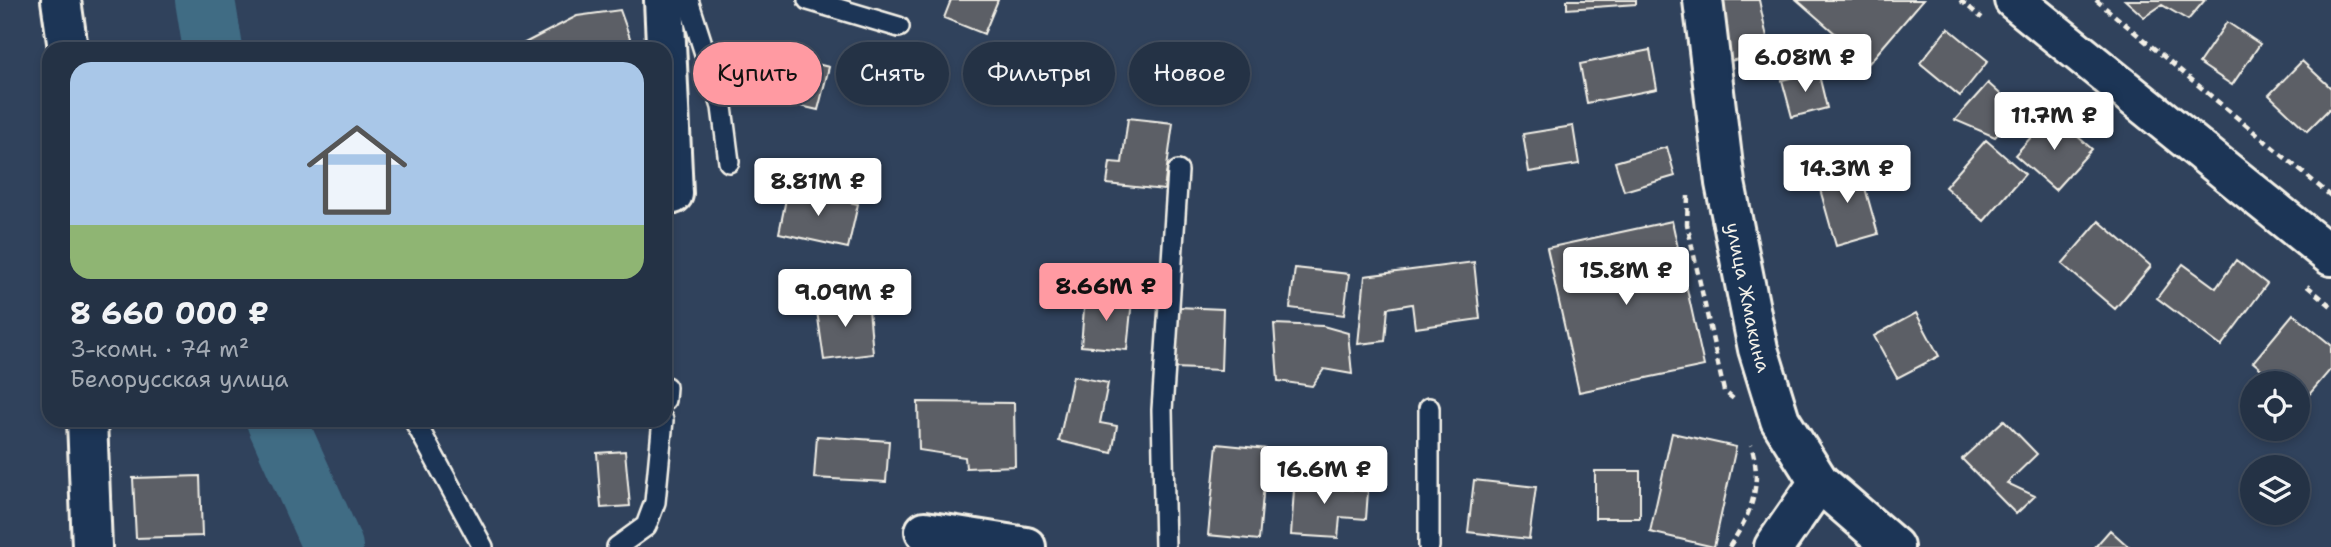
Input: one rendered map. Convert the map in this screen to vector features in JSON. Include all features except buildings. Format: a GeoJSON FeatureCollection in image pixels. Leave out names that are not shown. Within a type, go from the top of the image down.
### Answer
{"type":"FeatureCollection","features":[{"type":"Feature","properties":{"kind":"street"},"geometry":{"type":"LineString","coordinates":[[61,0],[67,42]]}},
{"type":"Feature","properties":{"kind":"street"},"geometry":{"type":"LineString","coordinates":[[664,0],[666,42]]}},
{"type":"Feature","properties":{"kind":"street","name":"улица Жмакина"},"geometry":{"type":"LineString","coordinates":[[1703,0],[1725,183],[1758,349],[1780,420],[1819,482],[1894,547]]}},
{"type":"Feature","properties":{"kind":"street"},"geometry":{"type":"LineString","coordinates":[[2014,0],[2331,256]]}},
{"type":"Feature","properties":{"kind":"street"},"geometry":{"type":"LineString","coordinates":[[672,172],[673,194]]}},
{"type":"Feature","properties":{"kind":"street"},"geometry":{"type":"LineString","coordinates":[[87,427],[92,547]]}},
{"type":"Feature","properties":{"kind":"street"},"geometry":{"type":"LineString","coordinates":[[1773,547],[1819,482]]}},
{"type":"Feature","properties":{"kind":"street"},"geometry":{"type":"LineString","coordinates":[[925,531],[1026,547]]}},
{"type":"Feature","properties":{"kind":"lane"},"geometry":{"type":"LineString","coordinates":[[688,0],[722,107],[729,162]]}},
{"type":"Feature","properties":{"kind":"lane"},"geometry":{"type":"LineString","coordinates":[[808,0],[899,27]]}},
{"type":"Feature","properties":{"kind":"lane"},"geometry":{"type":"LineString","coordinates":[[1165,547],[1162,410],[1178,171]]}},
{"type":"Feature","properties":{"kind":"lane"},"geometry":{"type":"LineString","coordinates":[[1429,408],[1429,547]]}},
{"type":"Feature","properties":{"kind":"lane"},"geometry":{"type":"LineString","coordinates":[[418,427],[483,547]]}},
{"type":"Feature","properties":{"kind":"lane"},"geometry":{"type":"LineString","coordinates":[[617,547],[646,526],[654,502],[662,427]]}},
{"type":"Feature","properties":{"kind":"path"},"geometry":{"type":"LineString","coordinates":[[2096,0],[2331,196]]}},
{"type":"Feature","properties":{"kind":"path"},"geometry":{"type":"LineString","coordinates":[[672,222],[673,194]]}},
{"type":"Feature","properties":{"kind":"waterway"},"geometry":{"type":"LineString","coordinates":[[205,0],[212,42]]}},
{"type":"Feature","properties":{"kind":"waterway"},"geometry":{"type":"LineString","coordinates":[[279,427],[333,547]]}}]}
